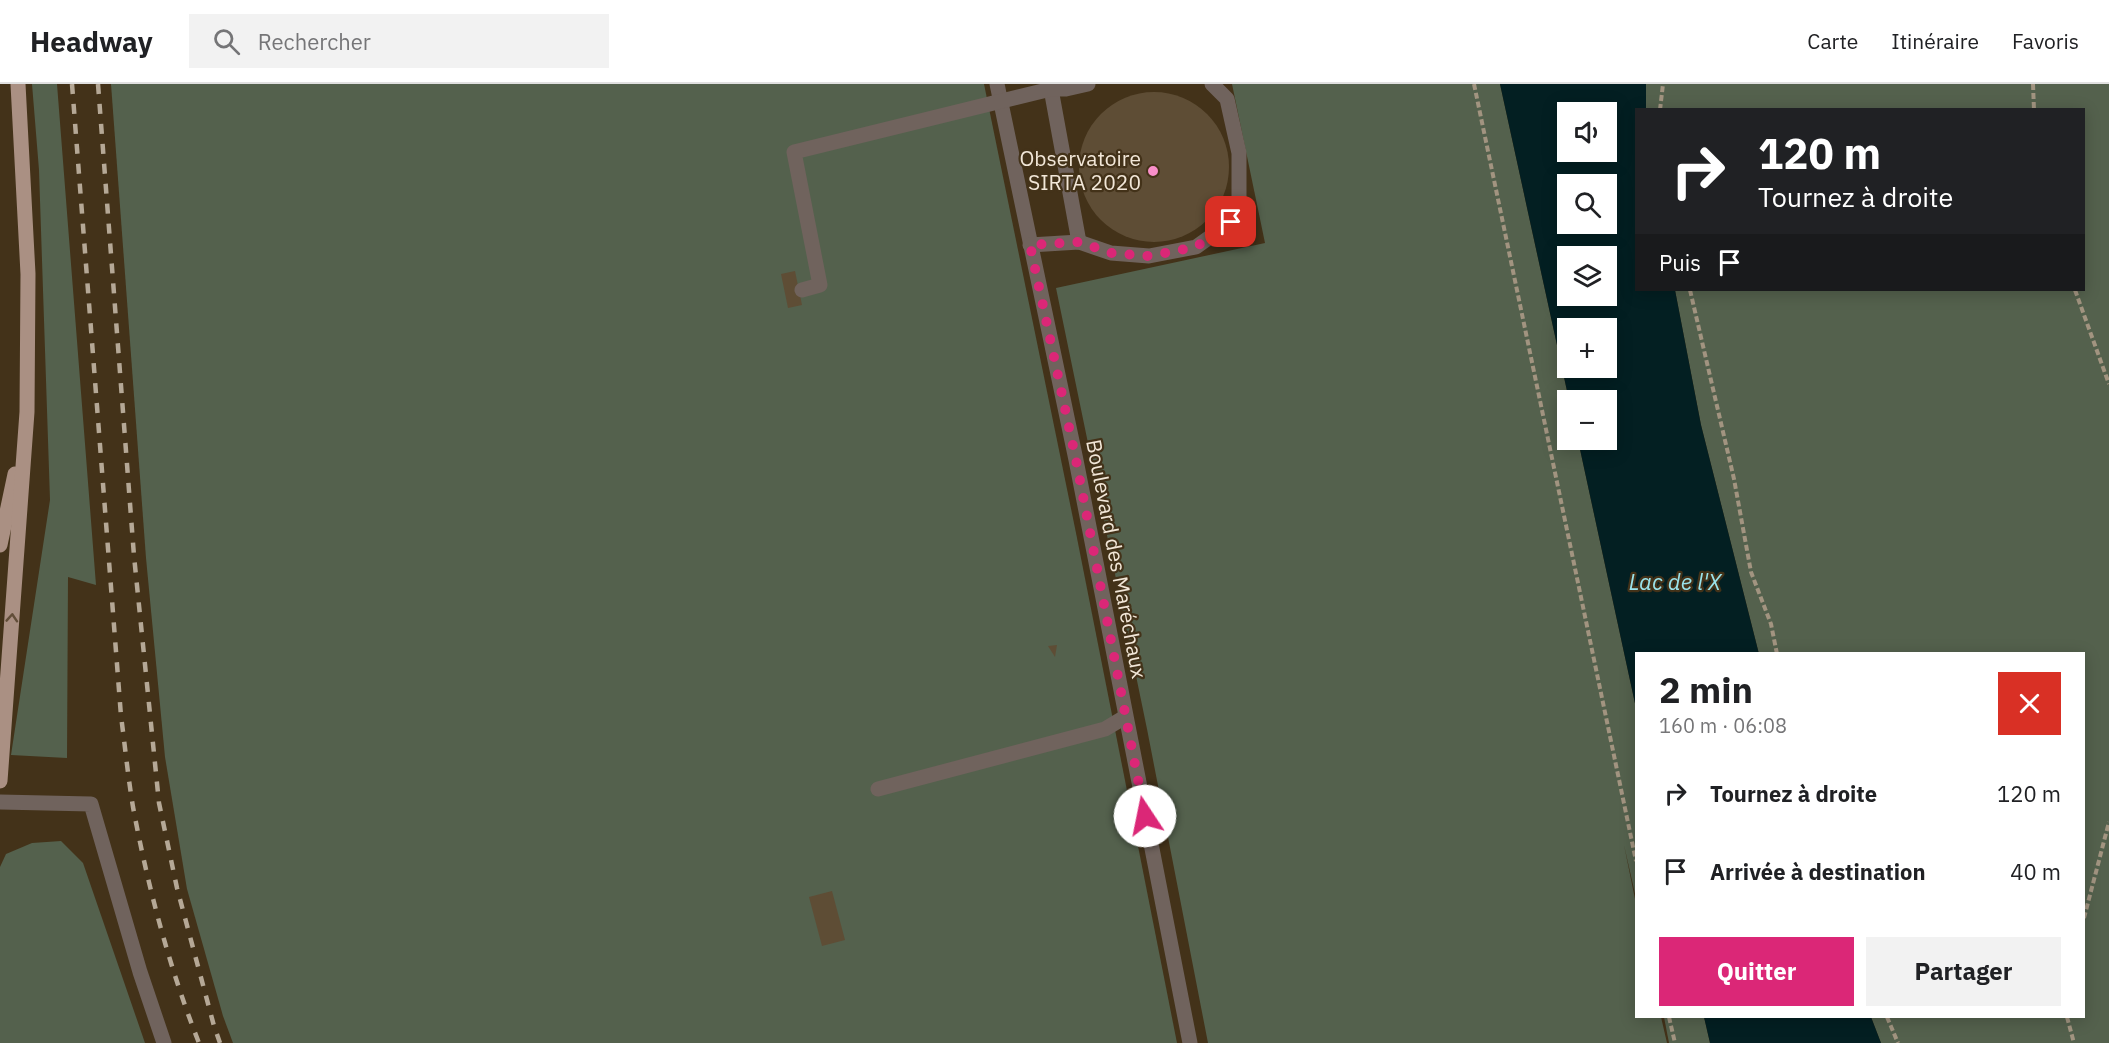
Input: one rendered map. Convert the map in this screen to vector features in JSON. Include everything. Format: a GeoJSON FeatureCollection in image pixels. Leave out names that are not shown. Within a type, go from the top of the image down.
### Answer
{"type":"FeatureCollection","features":[{"type":"Feature","properties":{"kind":"main road"},"geometry":{"type":"LineString","coordinates":[[0,781],[27,412],[28,274],[18,84]]}},
{"type":"Feature","properties":{"kind":"main road"},"geometry":{"type":"LineString","coordinates":[[0,545],[27,412]]}},
{"type":"Feature","properties":{"kind":"lane","name":"Boulevard des Maréchaux"},"geometry":{"type":"LineString","coordinates":[[997,84],[1076,460],[1190,1043]]}},
{"type":"Feature","properties":{"kind":"lane"},"geometry":{"type":"LineString","coordinates":[[802,290],[820,285],[794,152],[1051,88],[1088,84]]}},
{"type":"Feature","properties":{"kind":"lane"},"geometry":{"type":"LineString","coordinates":[[1030,245],[1079,242],[1111,253],[1149,256],[1196,247],[1231,222],[1239,200],[1239,153],[1227,99],[1212,84]]}},
{"type":"Feature","properties":{"kind":"lane"},"geometry":{"type":"LineString","coordinates":[[1051,88],[1079,242]]}},
{"type":"Feature","properties":{"kind":"lane"},"geometry":{"type":"LineString","coordinates":[[878,789],[1105,729],[1125,717]]}},
{"type":"Feature","properties":{"kind":"lane"},"geometry":{"type":"LineString","coordinates":[[0,802],[90,804],[140,972],[164,1043]]}},
{"type":"Feature","properties":{"kind":"path"},"geometry":{"type":"LineString","coordinates":[[1474,84],[1635,856]]}},
{"type":"Feature","properties":{"kind":"path"},"geometry":{"type":"LineString","coordinates":[[1660,108],[1663,84]]}},
{"type":"Feature","properties":{"kind":"path"},"geometry":{"type":"LineString","coordinates":[[2033,84],[2034,108]]}},
{"type":"Feature","properties":{"kind":"path"},"geometry":{"type":"LineString","coordinates":[[1690,291],[1731,468],[1751,572],[1771,624],[1778,652]]}},
{"type":"Feature","properties":{"kind":"path"},"geometry":{"type":"LineString","coordinates":[[2075,291],[2109,384]]}},
{"type":"Feature","properties":{"kind":"path"},"geometry":{"type":"LineString","coordinates":[[2085,914],[2109,822]]}},
{"type":"Feature","properties":{"kind":"path"},"geometry":{"type":"LineString","coordinates":[[1669,1018],[1675,1043]]}},
{"type":"Feature","properties":{"kind":"path"},"geometry":{"type":"LineString","coordinates":[[1887,1018],[1898,1043]]}},
{"type":"Feature","properties":{"kind":"path"},"geometry":{"type":"LineString","coordinates":[[2067,1018],[2074,1043]]}},
{"type":"Feature","properties":{"kind":"green space"},"geometry":{"type":"Polygon","coordinates":[[[32,84],[57,84],[96,585],[68,577],[67,758],[11,755],[50,500],[39,170],[32,84]]]}},
{"type":"Feature","properties":{"kind":"green space"},"geometry":{"type":"Polygon","coordinates":[[[111,84],[984,84],[1177,1043],[233,1043],[223,1016],[187,889],[165,757],[146,558],[111,84]]]}},
{"type":"Feature","properties":{"kind":"green space"},"geometry":{"type":"Polygon","coordinates":[[[1232,84],[1500,84],[1557,345],[1557,378],[1564,378],[1567,390],[1557,390],[1557,450],[1580,450],[1635,703],[1635,894],[1624,845],[1635,899],[1635,1018],[1661,1018],[1667,1043],[1208,1043],[1147,729],[1056,288],[1265,243],[1232,84]]]}},
{"type":"Feature","properties":{"kind":"green space"},"geometry":{"type":"Polygon","coordinates":[[[1646,84],[2109,84],[2109,1043],[1881,1043],[1871,1018],[2085,1018],[2085,652],[1758,652],[1701,425],[1675,291],[2085,291],[2085,108],[1646,108],[1646,84]]]}},
{"type":"Feature","properties":{"kind":"green space"},"geometry":{"type":"Polygon","coordinates":[[[61,841],[83,863],[145,1043],[0,1043],[0,867],[6,854],[32,843],[61,841]]]}},
{"type":"Feature","properties":{"kind":"green space"},"geometry":{"type":"Polygon","coordinates":[[[1664,1018],[1704,1018],[1710,1043],[1669,1043],[1664,1018]]]}},
{"type":"Feature","properties":{"kind":"water","name":"Lac de l'X"},"geometry":{"type":"Polygon","coordinates":[[[1500,84],[1646,84],[1646,108],[1635,108],[1635,291],[1675,291],[1701,425],[1758,652],[1635,652],[1635,703],[1580,450],[1617,450],[1617,390],[1567,390],[1564,378],[1617,378],[1617,318],[1557,318],[1557,345],[1500,84]]]}},
{"type":"Feature","properties":{"kind":"water"},"geometry":{"type":"Polygon","coordinates":[[[1704,1018],[1871,1018],[1881,1043],[1710,1043],[1704,1018]]]}},
{"type":"Feature","properties":{"kind":"building","name":"Observatoire SIRTA 2020"},"geometry":{"type":"Polygon","coordinates":[[[1154,92],[1169,93],[1183,98],[1207,114],[1223,138],[1228,152],[1228,182],[1223,196],[1207,220],[1183,236],[1169,241],[1154,242],[1139,241],[1125,236],[1101,220],[1085,196],[1080,182],[1079,167],[1080,152],[1085,138],[1101,114],[1125,98],[1139,93],[1154,92]]]}},
{"type":"Feature","properties":{"kind":"building"},"geometry":{"type":"Polygon","coordinates":[[[795,271],[802,305],[788,308],[781,274],[795,271]]]}},
{"type":"Feature","properties":{"kind":"building"},"geometry":{"type":"Polygon","coordinates":[[[1057,645],[1055,657],[1048,646],[1057,645]]]}},
{"type":"Feature","properties":{"kind":"building"},"geometry":{"type":"Polygon","coordinates":[[[832,891],[845,940],[822,946],[809,897],[832,891]]]}},
{"type":"Feature","properties":{"kind":"railway"},"geometry":{"type":"LineString","coordinates":[[72,84],[121,716],[128,773],[139,837],[153,897],[178,985],[199,1043]]}},
{"type":"Feature","properties":{"kind":"railway"},"geometry":{"type":"LineString","coordinates":[[98,84],[134,556],[159,803],[177,888],[220,1043]]}},
{"type":"Feature","properties":{"kind":"place","name":"Observatoire SIRTA 2020"},"geometry":{"type":"Point","coordinates":[1153,171]}},
{"type":"Feature","properties":{"kind":"route"},"geometry":{"type":"LineString","coordinates":[[1145,816],[1076,460],[1030,245],[1079,242],[1111,253],[1149,256],[1196,247],[1231,222]]}}]}
